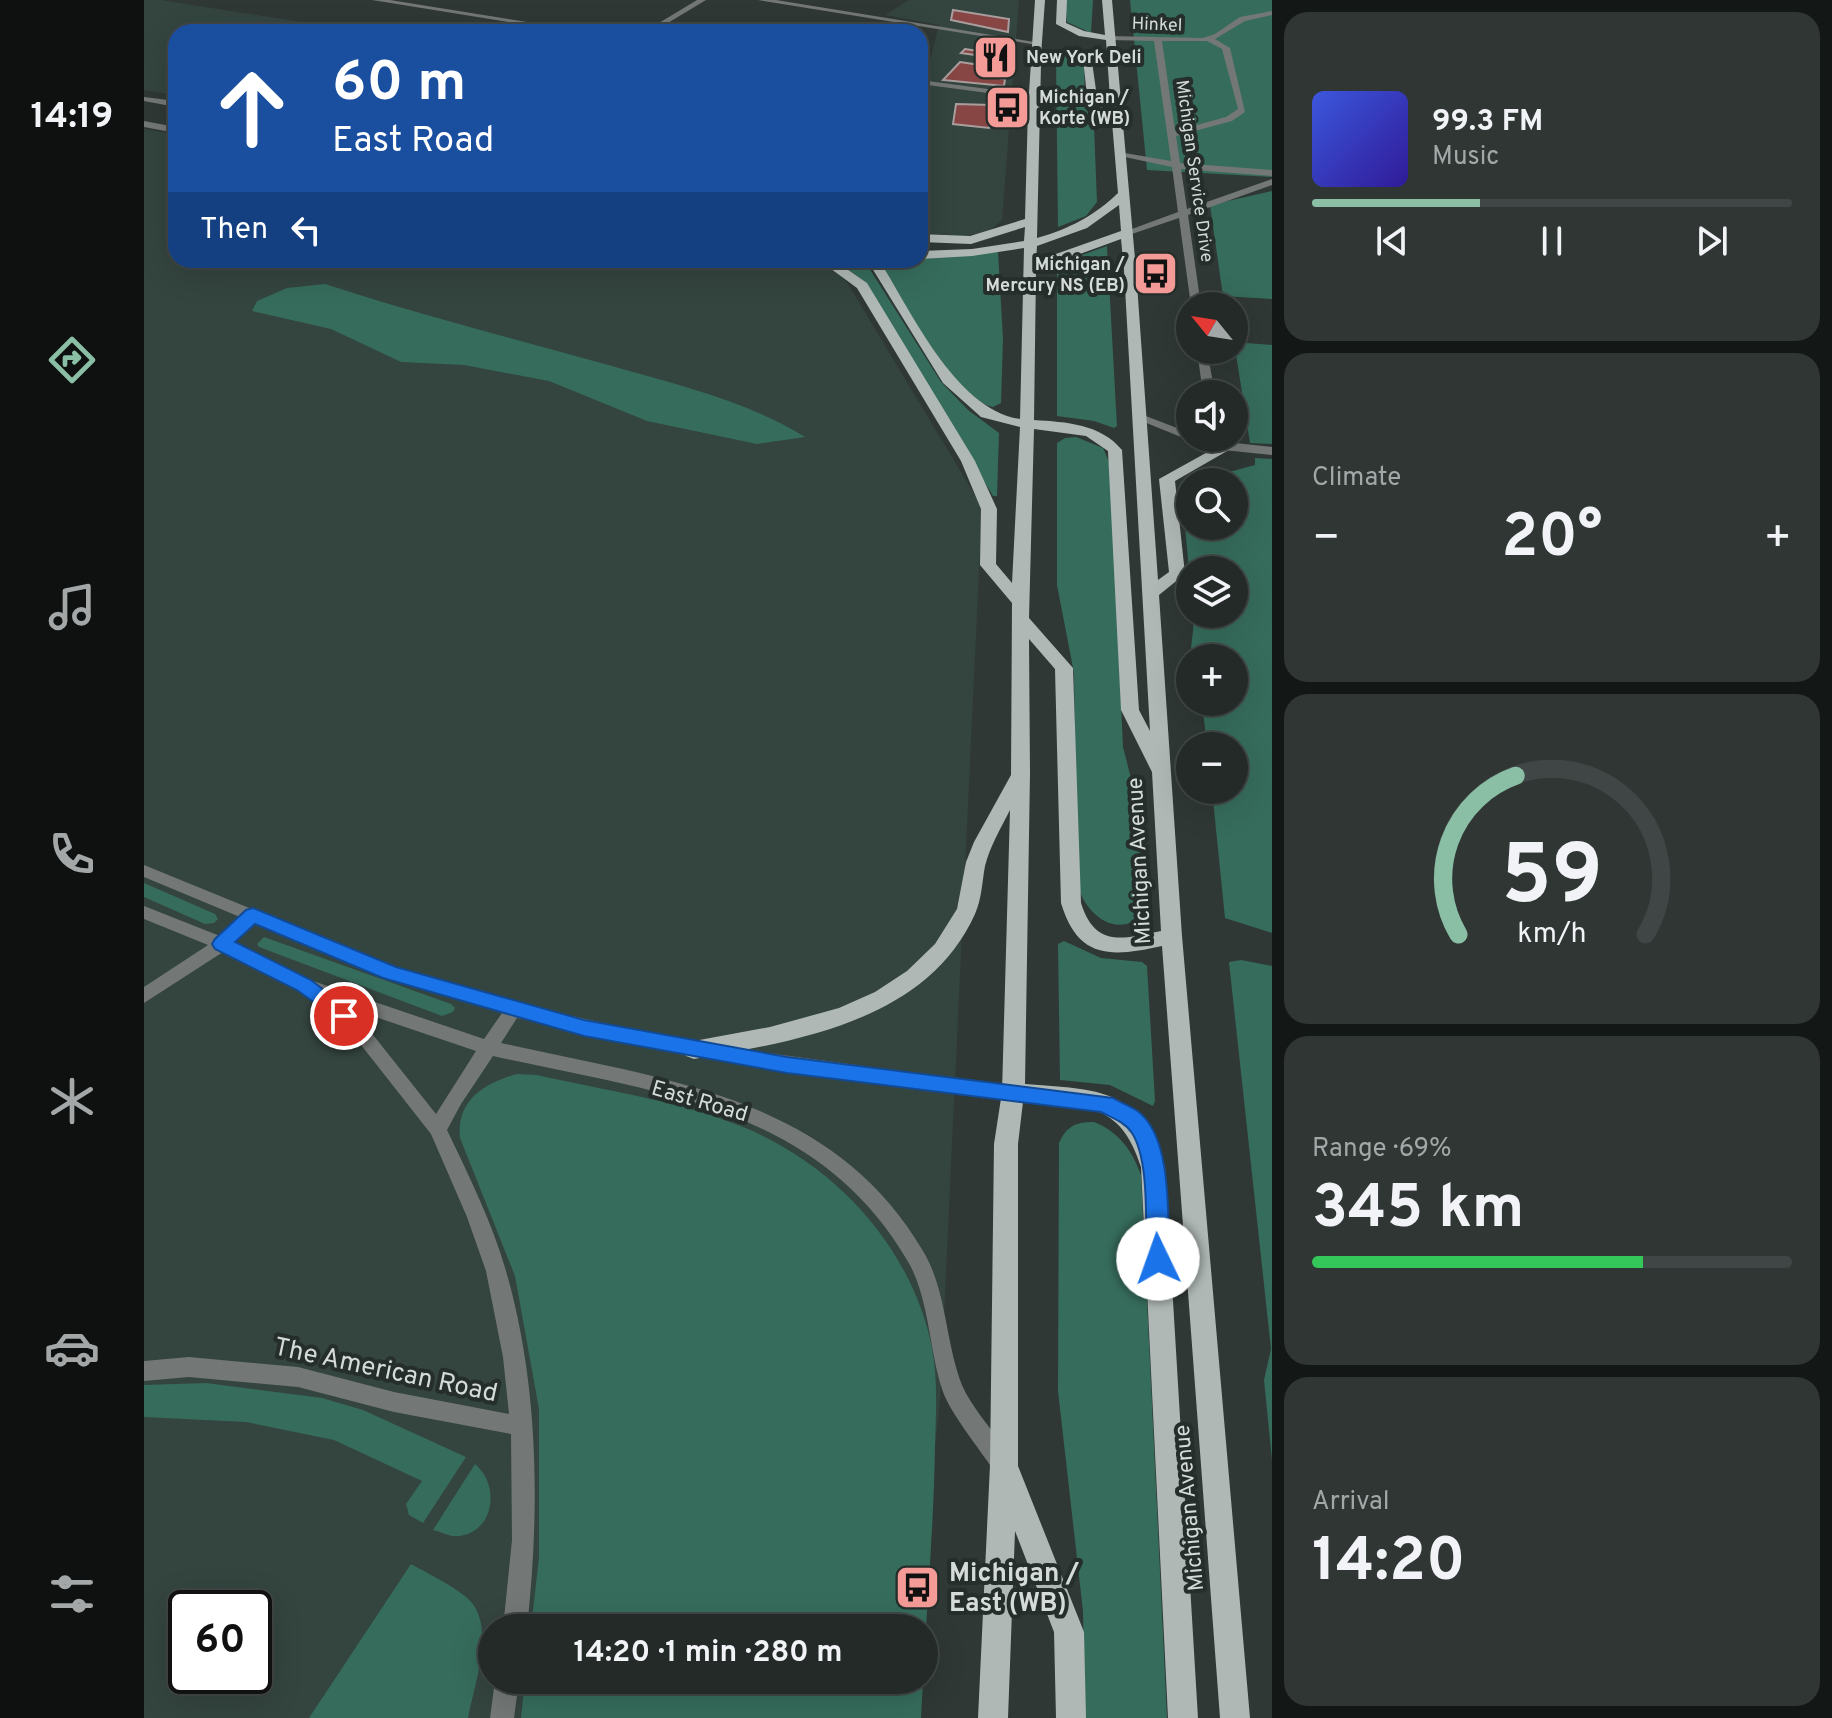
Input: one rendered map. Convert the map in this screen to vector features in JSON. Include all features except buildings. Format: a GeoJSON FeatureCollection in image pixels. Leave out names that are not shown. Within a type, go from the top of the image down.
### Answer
{"type":"FeatureCollection","features":[{"type":"Feature","properties":{"kind":"main road"},"geometry":{"type":"LineString","coordinates":[[993,1718],[1004,1465],[1006,1144],[1013,1092],[1021,773],[1020,610],[1034,97],[1040,0]]}},
{"type":"Feature","properties":{"kind":"main road"},"geometry":{"type":"LineString","coordinates":[[1062,0],[1061,24],[1082,34],[1109,38]]}},
{"type":"Feature","properties":{"kind":"main road","name":"Michigan Avenue"},"geometry":{"type":"LineString","coordinates":[[1107,0],[1126,233],[1172,936],[1235,1718]]}},
{"type":"Feature","properties":{"kind":"main road"},"geometry":{"type":"LineString","coordinates":[[1036,63],[1044,56],[1057,52],[1074,52],[1088,57],[1091,62],[1093,105],[1115,120]]}},
{"type":"Feature","properties":{"kind":"main road"},"geometry":{"type":"LineString","coordinates":[[928,254],[1030,244],[1100,218],[1122,195]]}},
{"type":"Feature","properties":{"kind":"main road"},"geometry":{"type":"LineString","coordinates":[[928,238],[971,240],[1030,221]]}},
{"type":"Feature","properties":{"kind":"main road"},"geometry":{"type":"LineString","coordinates":[[1030,268],[1126,233]]}},
{"type":"Feature","properties":{"kind":"main road"},"geometry":{"type":"LineString","coordinates":[[840,268],[862,286],[968,461],[989,509],[988,565],[1064,668],[1071,903],[1075,923],[1089,939],[1106,945],[1123,946],[1172,936]]}},
{"type":"Feature","properties":{"kind":"main road"},"geometry":{"type":"LineString","coordinates":[[878,268],[948,380],[963,397],[985,413],[1027,424],[1095,435],[1115,450],[1130,710],[1163,775]]}},
{"type":"Feature","properties":{"kind":"main road"},"geometry":{"type":"LineString","coordinates":[[1151,593],[1177,574],[1167,479],[1209,452]]}},
{"type":"Feature","properties":{"kind":"main road"},"geometry":{"type":"LineString","coordinates":[[694,1050],[824,1023],[872,1003],[913,976],[940,951],[965,914],[973,889],[976,862],[1021,773]]}},
{"type":"Feature","properties":{"kind":"main road"},"geometry":{"type":"LineString","coordinates":[[1013,1092],[1105,1104],[1132,1118],[1141,1128],[1148,1145],[1154,1183],[1183,1718]]}},
{"type":"Feature","properties":{"kind":"main road"},"geometry":{"type":"LineString","coordinates":[[1004,1465],[1069,1632],[1071,1718]]}},
{"type":"Feature","properties":{"kind":"street"},"geometry":{"type":"LineString","coordinates":[[376,0],[534,24]]}},
{"type":"Feature","properties":{"kind":"street"},"geometry":{"type":"LineString","coordinates":[[662,24],[702,0]]}},
{"type":"Feature","properties":{"kind":"street"},"geometry":{"type":"LineString","coordinates":[[762,0],[915,24]]}},
{"type":"Feature","properties":{"kind":"street"},"geometry":{"type":"LineString","coordinates":[[1206,40],[1243,19],[1272,13]]}},
{"type":"Feature","properties":{"kind":"street"},"geometry":{"type":"LineString","coordinates":[[928,26],[1037,43]]}},
{"type":"Feature","properties":{"kind":"street","name":"Hinkel"},"geometry":{"type":"LineString","coordinates":[[1109,38],[1206,40],[1226,48],[1241,114],[1171,135]]}},
{"type":"Feature","properties":{"kind":"street","name":"Michigan Service Drive"},"geometry":{"type":"LineString","coordinates":[[1158,40],[1194,292]]}},
{"type":"Feature","properties":{"kind":"street"},"geometry":{"type":"LineString","coordinates":[[928,83],[1034,97]]}},
{"type":"Feature","properties":{"kind":"street"},"geometry":{"type":"LineString","coordinates":[[144,99],[168,103]]}},
{"type":"Feature","properties":{"kind":"street"},"geometry":{"type":"LineString","coordinates":[[144,124],[168,128]]}},
{"type":"Feature","properties":{"kind":"street"},"geometry":{"type":"LineString","coordinates":[[1119,155],[1175,166],[1272,173]]}},
{"type":"Feature","properties":{"kind":"street"},"geometry":{"type":"LineString","coordinates":[[1126,233],[1272,182]]}},
{"type":"Feature","properties":{"kind":"street"},"geometry":{"type":"LineString","coordinates":[[1138,416],[1176,431]]}},
{"type":"Feature","properties":{"kind":"street"},"geometry":{"type":"LineString","coordinates":[[1248,446],[1272,451]]}},
{"type":"Feature","properties":{"kind":"street","name":"East Road"},"geometry":{"type":"LineString","coordinates":[[144,871],[390,973],[513,1010],[694,1050],[1013,1092]]}},
{"type":"Feature","properties":{"kind":"street","name":"East Road"},"geometry":{"type":"LineString","coordinates":[[144,912],[222,944],[304,985],[490,1048],[705,1097],[766,1120],[836,1164],[871,1195],[916,1256],[927,1282],[953,1390],[1004,1465]]}},
{"type":"Feature","properties":{"kind":"street"},"geometry":{"type":"LineString","coordinates":[[144,996],[222,944],[253,915]]}},
{"type":"Feature","properties":{"kind":"street","name":"The American Road"},"geometry":{"type":"LineString","coordinates":[[304,985],[360,1031],[438,1130],[495,1269],[511,1335],[520,1426],[523,1511],[516,1614]]}},
{"type":"Feature","properties":{"kind":"street"},"geometry":{"type":"LineString","coordinates":[[438,1130],[463,1080],[490,1048],[513,1010]]}},
{"type":"Feature","properties":{"kind":"street","name":"The American Road"},"geometry":{"type":"LineString","coordinates":[[144,1371],[189,1367],[298,1377],[394,1402],[520,1426]]}},
{"type":"Feature","properties":{"kind":"street"},"geometry":{"type":"LineString","coordinates":[[502,1718],[505,1694]]}},
{"type":"Feature","properties":{"kind":"shaded area"},"geometry":{"type":"Polygon","coordinates":[[[144,0],[314,24],[168,24],[168,94],[144,90],[144,0]]]}},
{"type":"Feature","properties":{"kind":"shaded area"},"geometry":{"type":"Polygon","coordinates":[[[909,0],[1019,0],[1002,220],[989,231],[965,236],[928,234],[928,68],[939,25],[885,15],[909,0]]]}},
{"type":"Feature","properties":{"kind":"shaded area"},"geometry":{"type":"Polygon","coordinates":[[[144,129],[168,134],[168,268],[836,270],[848,284],[982,507],[940,1400],[917,1614],[478,1614],[478,1694],[910,1694],[907,1718],[144,1718],[144,129]]]}},
{"type":"Feature","properties":{"kind":"green space"},"geometry":{"type":"Polygon","coordinates":[[[1065,0],[1093,0],[1091,33],[1067,22],[1065,0]]]}},
{"type":"Feature","properties":{"kind":"green space"},"geometry":{"type":"Polygon","coordinates":[[[1130,0],[1272,0],[1272,177],[1147,170],[1130,0]]]}},
{"type":"Feature","properties":{"kind":"green space"},"geometry":{"type":"Polygon","coordinates":[[[1067,55],[1084,60],[1085,106],[1094,126],[1097,202],[1086,216],[1058,227],[1056,58],[1067,55]]]}},
{"type":"Feature","properties":{"kind":"green space"},"geometry":{"type":"Polygon","coordinates":[[[1272,191],[1272,299],[1248,298],[1248,292],[1222,292],[1210,205],[1272,191]]]}},
{"type":"Feature","properties":{"kind":"green space"},"geometry":{"type":"Polygon","coordinates":[[[1107,246],[1117,426],[1114,428],[1094,421],[1057,416],[1057,273],[1071,259],[1107,246]]]}},
{"type":"Feature","properties":{"kind":"green space"},"geometry":{"type":"Polygon","coordinates":[[[998,252],[1003,339],[1001,403],[993,407],[978,400],[945,366],[882,268],[928,268],[928,256],[998,252]]]}},
{"type":"Feature","properties":{"kind":"green space"},"geometry":{"type":"Polygon","coordinates":[[[846,268],[869,268],[941,382],[968,410],[999,433],[997,496],[993,496],[864,281],[846,268]]]}},
{"type":"Feature","properties":{"kind":"green space"},"geometry":{"type":"Polygon","coordinates":[[[325,284],[712,395],[760,413],[805,437],[757,444],[647,421],[549,381],[464,365],[401,362],[331,329],[252,311],[257,301],[287,288],[325,284]]]}},
{"type":"Feature","properties":{"kind":"green space"},"geometry":{"type":"Polygon","coordinates":[[[1248,343],[1272,345],[1272,444],[1250,443],[1248,380],[1240,380],[1237,364],[1248,364],[1248,343]]]}},
{"type":"Feature","properties":{"kind":"green space"},"geometry":{"type":"Polygon","coordinates":[[[1076,437],[1103,448],[1110,464],[1123,747],[1138,806],[1143,909],[1141,917],[1120,925],[1101,919],[1093,912],[1077,884],[1074,673],[1057,585],[1057,443],[1076,437]]]}},
{"type":"Feature","properties":{"kind":"green space"},"geometry":{"type":"Polygon","coordinates":[[[1255,458],[1272,459],[1272,933],[1225,918],[1213,804],[1248,804],[1248,732],[1205,732],[1204,716],[1248,716],[1248,644],[1192,644],[1193,628],[1248,628],[1248,556],[1188,556],[1186,540],[1248,540],[1248,468],[1244,468],[1255,465],[1255,458]]]}},
{"type":"Feature","properties":{"kind":"green space"},"geometry":{"type":"Polygon","coordinates":[[[144,883],[215,914],[218,919],[205,924],[144,897],[144,883]]]}},
{"type":"Feature","properties":{"kind":"green space"},"geometry":{"type":"Polygon","coordinates":[[[264,937],[455,1008],[442,1016],[259,947],[257,944],[264,937]]]}},
{"type":"Feature","properties":{"kind":"green space"},"geometry":{"type":"Polygon","coordinates":[[[1064,941],[1101,958],[1142,962],[1147,966],[1153,1106],[1110,1085],[1060,1080],[1058,944],[1064,941]]]}},
{"type":"Feature","properties":{"kind":"green space"},"geometry":{"type":"Polygon","coordinates":[[[1241,960],[1272,966],[1272,1460],[1264,1380],[1271,1349],[1229,962],[1241,960]]]}},
{"type":"Feature","properties":{"kind":"green space"},"geometry":{"type":"Polygon","coordinates":[[[517,1074],[537,1075],[671,1104],[723,1119],[781,1146],[812,1166],[867,1217],[908,1278],[932,1348],[936,1409],[927,1614],[533,1614],[539,1557],[539,1409],[515,1276],[460,1138],[460,1125],[468,1103],[494,1082],[517,1074]]]}},
{"type":"Feature","properties":{"kind":"green space"},"geometry":{"type":"Polygon","coordinates":[[[1094,1122],[1124,1143],[1141,1175],[1167,1718],[1085,1718],[1083,1611],[1058,1391],[1059,1143],[1072,1126],[1094,1122]]]}},
{"type":"Feature","properties":{"kind":"green space"},"geometry":{"type":"Polygon","coordinates":[[[206,1383],[322,1398],[363,1410],[466,1457],[423,1523],[409,1515],[406,1504],[422,1481],[334,1440],[246,1422],[144,1417],[144,1385],[206,1383]]]}},
{"type":"Feature","properties":{"kind":"green space"},"geometry":{"type":"Polygon","coordinates":[[[475,1464],[489,1485],[491,1498],[484,1521],[466,1535],[452,1536],[433,1530],[475,1464]]]}},
{"type":"Feature","properties":{"kind":"green space"},"geometry":{"type":"Polygon","coordinates":[[[411,1564],[446,1583],[476,1608],[478,1672],[468,1718],[309,1718],[411,1564]]]}},
{"type":"Feature","properties":{"kind":"green space"},"geometry":{"type":"Polygon","coordinates":[[[524,1694],[922,1694],[921,1718],[521,1718],[524,1694]]]}},
{"type":"Feature","properties":{"kind":"place","name":"New York Deli"},"geometry":{"type":"Point","coordinates":[995,57]}},
{"type":"Feature","properties":{"kind":"place","name":"Michigan / Korte (WB)"},"geometry":{"type":"Point","coordinates":[1008,107]}},
{"type":"Feature","properties":{"kind":"place","name":"Michigan / Mercury NS (EB)"},"geometry":{"type":"Point","coordinates":[1156,274]}},
{"type":"Feature","properties":{"kind":"place","name":"Michigan / East (WB)"},"geometry":{"type":"Point","coordinates":[918,1587]}},
{"type":"Feature","properties":{"kind":"route"},"geometry":{"type":"LineString","coordinates":[[344,1016],[304,985],[222,944],[253,915],[390,973],[513,1010],[637,1040],[787,1065],[1105,1104],[1132,1118],[1141,1128],[1148,1145],[1153,1167],[1158,1259]]}}]}
